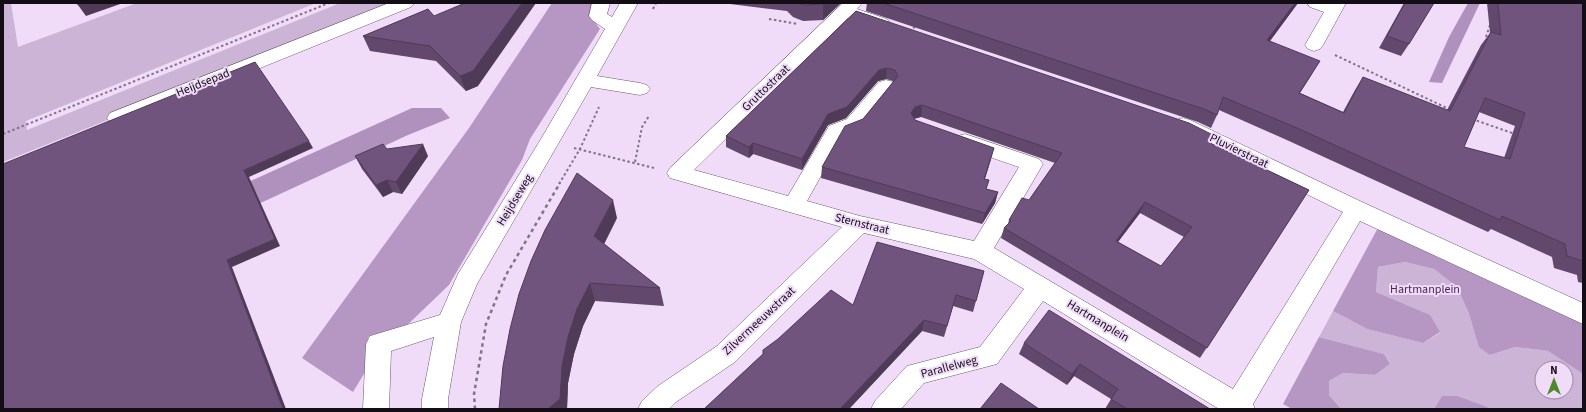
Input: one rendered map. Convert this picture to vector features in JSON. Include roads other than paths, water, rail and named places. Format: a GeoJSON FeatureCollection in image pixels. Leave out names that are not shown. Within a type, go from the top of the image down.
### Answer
{"type":"FeatureCollection","features":[{"type":"Feature","properties":{"kind":"street","name":"Heijdsepad"},"geometry":{"type":"LineString","coordinates":[[104,124],[227,73],[405,3]]}},
{"type":"Feature","properties":{"kind":"street"},"geometry":{"type":"LineString","coordinates":[[601,3],[598,16],[614,27]]}},
{"type":"Feature","properties":{"kind":"street","name":"Heijdseweg"},"geometry":{"type":"LineString","coordinates":[[435,409],[435,399],[449,322],[466,281],[550,142],[628,3]]}},
{"type":"Feature","properties":{"kind":"street"},"geometry":{"type":"LineString","coordinates":[[1314,45],[1335,6],[1316,3]]}},
{"type":"Feature","properties":{"kind":"street"},"geometry":{"type":"LineString","coordinates":[[849,7],[914,28]]}},
{"type":"Feature","properties":{"kind":"street","name":"Gruttostraat"},"geometry":{"type":"LineString","coordinates":[[678,173],[849,7]]}},
{"type":"Feature","properties":{"kind":"street"},"geometry":{"type":"LineString","coordinates":[[585,80],[640,89]]}},
{"type":"Feature","properties":{"kind":"street"},"geometry":{"type":"LineString","coordinates":[[793,206],[836,131],[854,124],[886,86]]}},
{"type":"Feature","properties":{"kind":"street","name":"Pluvierstraat"},"geometry":{"type":"LineString","coordinates":[[1168,120],[1191,128],[1356,209]]}},
{"type":"Feature","properties":{"kind":"street"},"geometry":{"type":"LineString","coordinates":[[951,136],[1032,164],[980,251]]}},
{"type":"Feature","properties":{"kind":"street","name":"Sternstraat"},"geometry":{"type":"LineString","coordinates":[[678,173],[860,224],[980,251],[1040,286]]}},
{"type":"Feature","properties":{"kind":"street"},"geometry":{"type":"LineString","coordinates":[[1356,209],[1583,314]]}},
{"type":"Feature","properties":{"kind":"street","name":"Hartmanplein"},"geometry":{"type":"LineString","coordinates":[[1040,286],[1240,408],[1356,209]]}},
{"type":"Feature","properties":{"kind":"street","name":"Zilvermeeuwstraat"},"geometry":{"type":"LineString","coordinates":[[651,409],[667,394],[726,354],[860,224]]}},
{"type":"Feature","properties":{"kind":"street","name":"Parallelweg"},"geometry":{"type":"LineString","coordinates":[[884,409],[916,374],[988,356],[1040,286]]}},
{"type":"Feature","properties":{"kind":"street"},"geometry":{"type":"LineString","coordinates":[[376,409],[379,344],[449,322]]}}]}
